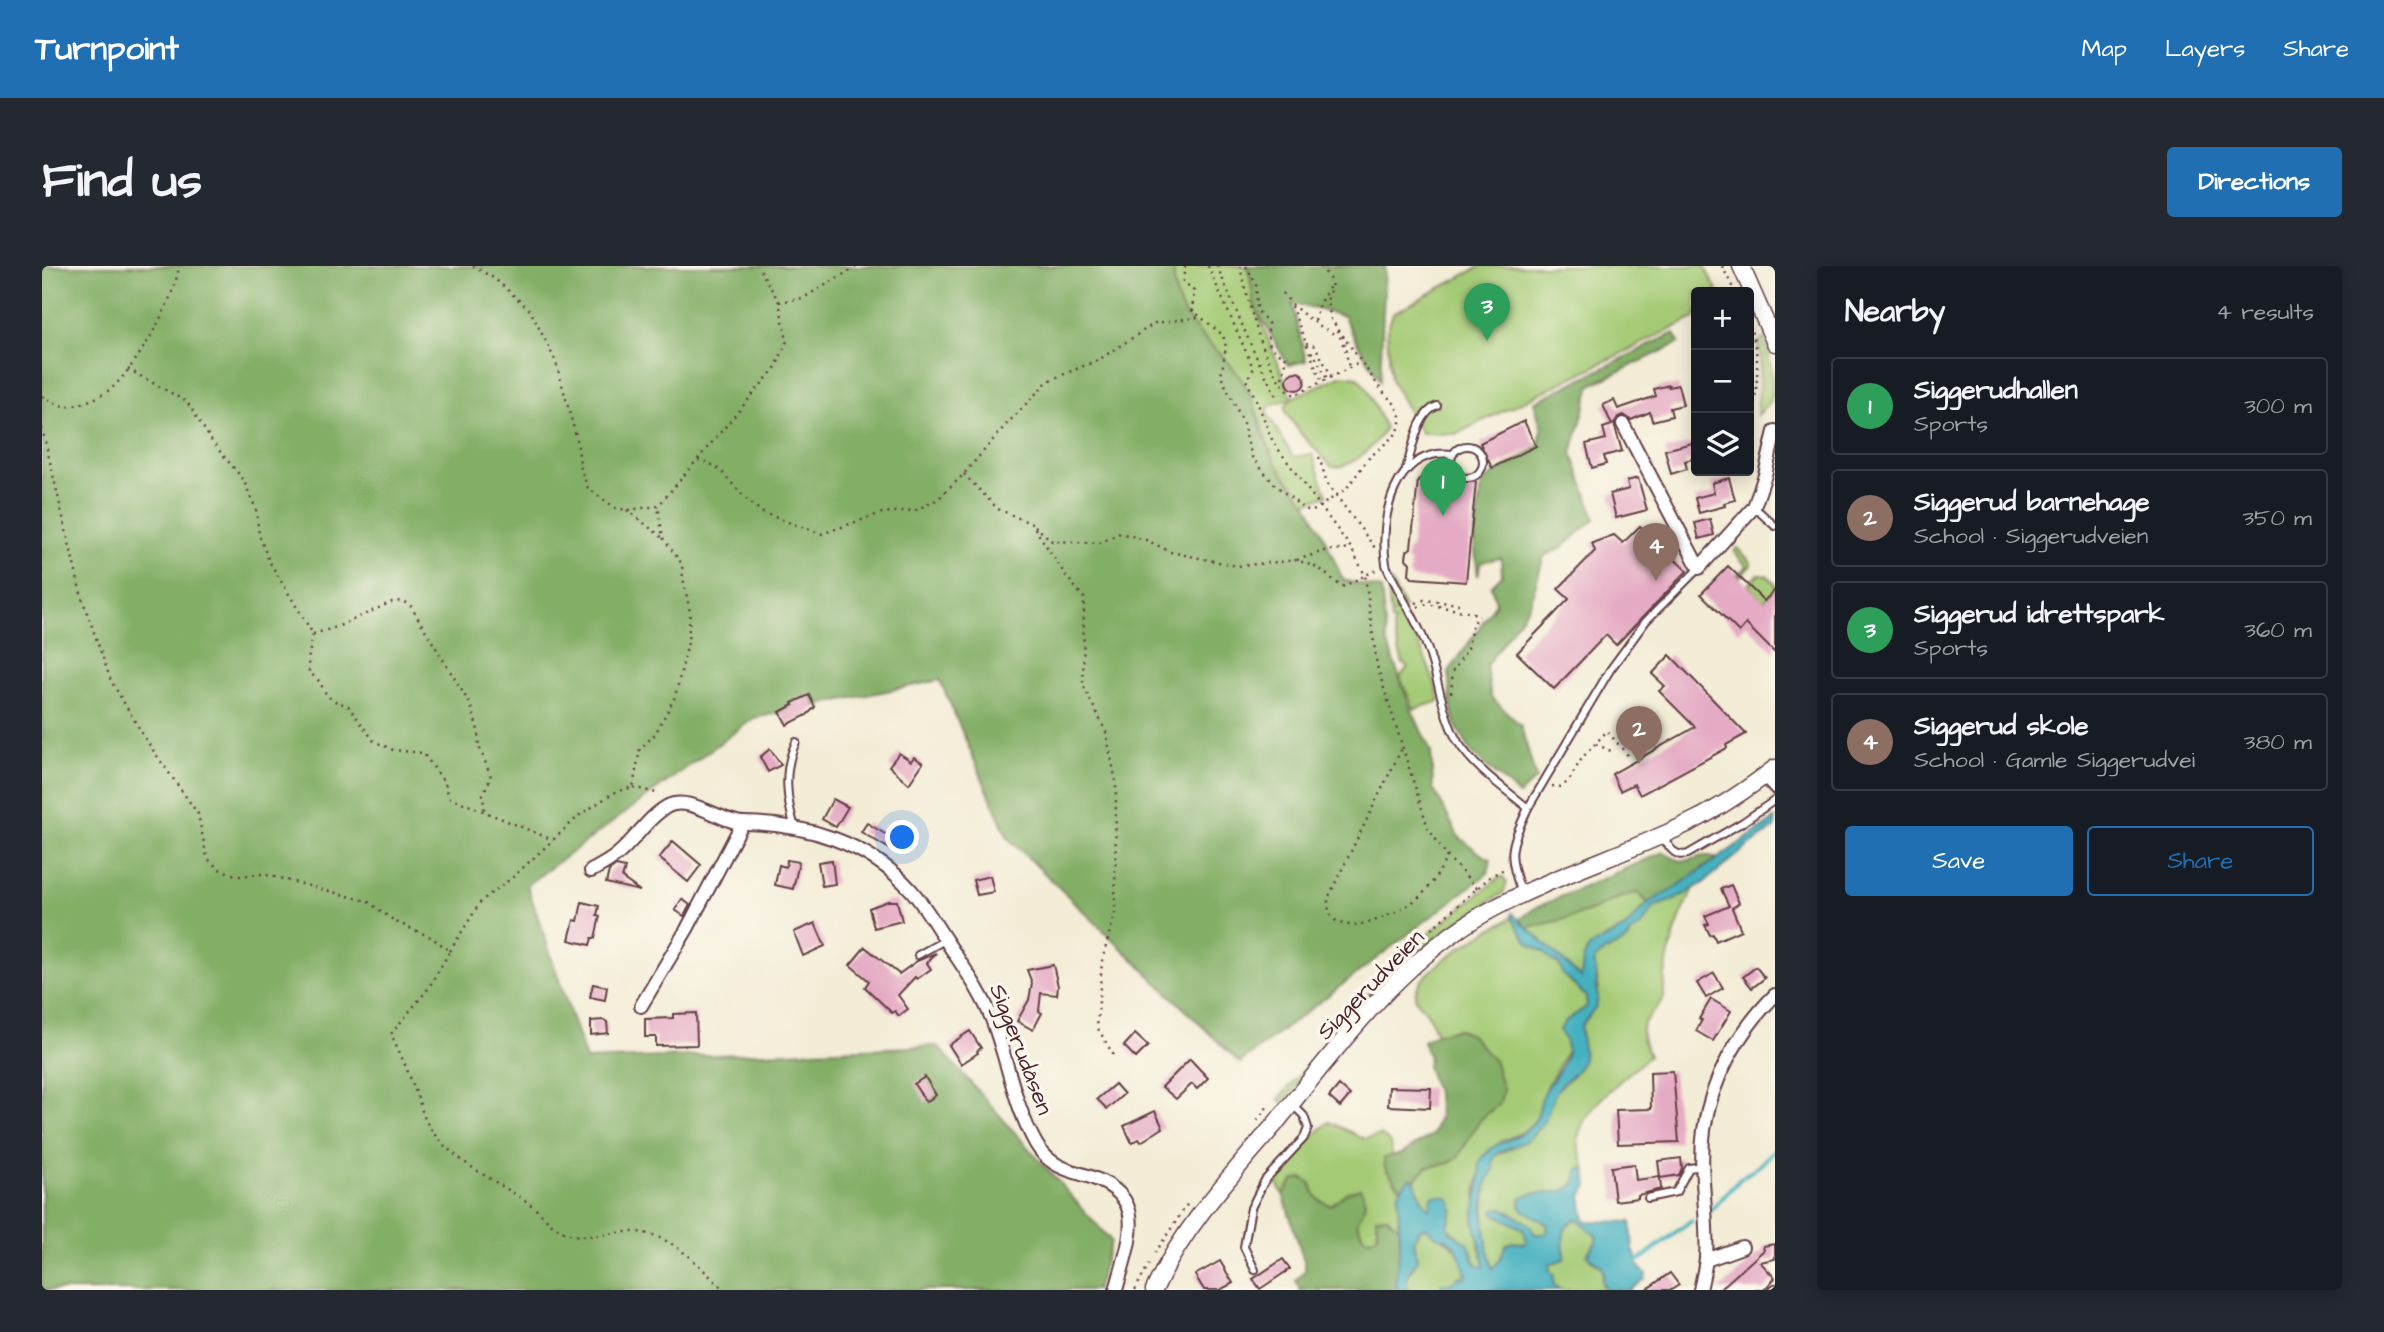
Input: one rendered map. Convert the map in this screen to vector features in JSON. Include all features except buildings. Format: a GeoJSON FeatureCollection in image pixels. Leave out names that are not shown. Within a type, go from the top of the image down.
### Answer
{"type":"FeatureCollection","features":[{"type":"Feature","properties":{"kind":"main road"},"geometry":{"type":"LineString","coordinates":[[1741,266],[1775,343]]}},
{"type":"Feature","properties":{"kind":"main road","name":"Siggerudveien"},"geometry":{"type":"LineString","coordinates":[[1154,1290],[1174,1252],[1201,1213],[1381,999],[1417,964],[1461,928],[1522,894],[1662,835],[1772,777]]}},
{"type":"Feature","properties":{"kind":"street"},"geometry":{"type":"LineString","coordinates":[[1623,424],[1699,568],[1754,507],[1774,440]]}},
{"type":"Feature","properties":{"kind":"street"},"geometry":{"type":"LineString","coordinates":[[591,871],[618,854],[668,806],[679,803]]}},
{"type":"Feature","properties":{"kind":"street","name":"Siggerudåsen"},"geometry":{"type":"LineString","coordinates":[[679,803],[742,824],[763,823],[819,832],[862,851],[891,870],[911,890],[932,916],[975,984],[992,1017],[1011,1084],[1032,1136],[1042,1153],[1058,1166],[1113,1186],[1127,1204],[1131,1219],[1129,1238],[1116,1290]]}},
{"type":"Feature","properties":{"kind":"street"},"geometry":{"type":"LineString","coordinates":[[641,1006],[687,929],[742,824]]}},
{"type":"Feature","properties":{"kind":"street"},"geometry":{"type":"LineString","coordinates":[[1700,1290],[1706,1260],[1704,1129],[1725,1063],[1753,1017],[1775,995]]}},
{"type":"Feature","properties":{"kind":"street"},"geometry":{"type":"LineString","coordinates":[[1706,1260],[1742,1247]]}},
{"type":"Feature","properties":{"kind":"lane"},"geometry":{"type":"LineString","coordinates":[[1405,470],[1422,417],[1430,408],[1437,406]]}},
{"type":"Feature","properties":{"kind":"lane"},"geometry":{"type":"LineString","coordinates":[[1453,454],[1451,465],[1457,474],[1472,477],[1481,470],[1483,461],[1476,449],[1464,446],[1453,454],[1441,453],[1421,459],[1405,470],[1396,482],[1386,525],[1386,565],[1421,629],[1456,739],[1470,758],[1528,808]]}},
{"type":"Feature","properties":{"kind":"lane"},"geometry":{"type":"LineString","coordinates":[[1754,507],[1775,526]]}},
{"type":"Feature","properties":{"kind":"lane"},"geometry":{"type":"LineString","coordinates":[[1522,894],[1511,864],[1511,855],[1514,840],[1528,808],[1609,670],[1646,621],[1699,568]]}},
{"type":"Feature","properties":{"kind":"lane"},"geometry":{"type":"LineString","coordinates":[[795,828],[789,806],[787,775],[796,742]]}},
{"type":"Feature","properties":{"kind":"lane"},"geometry":{"type":"LineString","coordinates":[[1662,835],[1674,853],[1688,854],[1775,800]]}},
{"type":"Feature","properties":{"kind":"lane"},"geometry":{"type":"LineString","coordinates":[[918,955],[945,940]]}},
{"type":"Feature","properties":{"kind":"lane"},"geometry":{"type":"LineString","coordinates":[[1255,1270],[1244,1247],[1251,1208],[1270,1174],[1304,1138],[1308,1128],[1304,1116],[1292,1104]]}},
{"type":"Feature","properties":{"kind":"lane"},"geometry":{"type":"LineString","coordinates":[[1648,1198],[1676,1192],[1689,1168],[1703,1166]]}},
{"type":"Feature","properties":{"kind":"path"},"geometry":{"type":"LineString","coordinates":[[42,396],[65,406],[93,399],[111,388],[128,369],[159,321],[177,283],[179,266]]}},
{"type":"Feature","properties":{"kind":"path"},"geometry":{"type":"LineString","coordinates":[[473,266],[495,279],[530,310],[556,362],[577,440],[581,470],[588,488],[615,509],[627,510],[658,506],[776,367],[787,341],[779,302],[758,266]]}},
{"type":"Feature","properties":{"kind":"path"},"geometry":{"type":"LineString","coordinates":[[779,302],[803,298],[858,266]]}},
{"type":"Feature","properties":{"kind":"path"},"geometry":{"type":"LineString","coordinates":[[1185,266],[1183,281],[1194,291],[1192,310],[1221,332],[1224,338],[1226,347],[1221,376],[1242,420],[1252,457],[1273,483],[1304,509],[1313,511],[1346,489],[1368,458],[1397,433],[1400,426],[1400,416],[1395,404],[1382,391],[1338,331]]}},
{"type":"Feature","properties":{"kind":"path"},"geometry":{"type":"LineString","coordinates":[[1208,266],[1251,363],[1253,370],[1246,380],[1273,442],[1351,548],[1365,575],[1377,666],[1428,828],[1447,856],[1478,889]]}},
{"type":"Feature","properties":{"kind":"path"},"geometry":{"type":"LineString","coordinates":[[1217,266],[1253,350],[1278,398]]}},
{"type":"Feature","properties":{"kind":"path"},"geometry":{"type":"LineString","coordinates":[[1240,266],[1263,347],[1281,382],[1290,393],[1295,395],[1362,362]]}},
{"type":"Feature","properties":{"kind":"path"},"geometry":{"type":"LineString","coordinates":[[1246,266],[1256,284],[1257,310],[1268,323],[1269,347],[1287,358],[1281,382]]}},
{"type":"Feature","properties":{"kind":"path"},"geometry":{"type":"LineString","coordinates":[[1321,266],[1332,283],[1327,302],[1331,319],[1344,347]]}},
{"type":"Feature","properties":{"kind":"path"},"geometry":{"type":"LineString","coordinates":[[1722,266],[1732,287]]}},
{"type":"Feature","properties":{"kind":"path"},"geometry":{"type":"LineString","coordinates":[[1314,321],[1319,304],[1332,283]]}},
{"type":"Feature","properties":{"kind":"path"},"geometry":{"type":"LineString","coordinates":[[1283,293],[1311,352],[1321,382]]}},
{"type":"Feature","properties":{"kind":"path"},"geometry":{"type":"LineString","coordinates":[[1289,303],[1334,334],[1338,331]]}},
{"type":"Feature","properties":{"kind":"path"},"geometry":{"type":"LineString","coordinates":[[697,460],[720,470],[746,499],[763,513],[821,534],[882,513],[916,510],[938,499],[964,474],[1048,380],[1100,359],[1156,323],[1202,317]]}},
{"type":"Feature","properties":{"kind":"path"},"geometry":{"type":"LineString","coordinates":[[1343,336],[1349,369]]}},
{"type":"Feature","properties":{"kind":"path"},"geometry":{"type":"LineString","coordinates":[[1752,413],[1758,364],[1754,341]]}},
{"type":"Feature","properties":{"kind":"path"},"geometry":{"type":"LineString","coordinates":[[1306,343],[1315,346],[1332,377]]}},
{"type":"Feature","properties":{"kind":"path"},"geometry":{"type":"LineString","coordinates":[[1311,352],[1327,379]]}},
{"type":"Feature","properties":{"kind":"path"},"geometry":{"type":"LineString","coordinates":[[128,369],[187,402],[213,443],[243,479],[256,509],[260,535],[269,561],[313,634],[307,660],[309,672],[319,681],[326,694],[332,700],[348,706],[373,741],[393,750],[423,753],[445,783],[449,797],[553,840]]}},
{"type":"Feature","properties":{"kind":"path"},"geometry":{"type":"LineString","coordinates":[[42,428],[82,598],[111,681],[148,743],[198,814],[207,858],[219,869],[238,876],[262,874],[367,901],[396,922],[431,937],[450,951]]}},
{"type":"Feature","properties":{"kind":"path"},"geometry":{"type":"LineString","coordinates":[[1297,560],[1321,569],[1342,587],[1386,565],[1326,483],[1318,457]]}},
{"type":"Feature","properties":{"kind":"path"},"geometry":{"type":"LineString","coordinates":[[964,474],[998,509],[1032,524],[1052,541],[1100,543],[1120,533],[1146,540],[1171,552],[1237,566],[1297,560],[1324,551],[1351,548]]}},
{"type":"Feature","properties":{"kind":"path"},"geometry":{"type":"LineString","coordinates":[[658,506],[663,538]]}},
{"type":"Feature","properties":{"kind":"path"},"geometry":{"type":"LineString","coordinates":[[627,510],[663,538],[682,564],[690,612],[688,643],[675,697],[655,734],[640,750],[633,787]]}},
{"type":"Feature","properties":{"kind":"path"},"geometry":{"type":"LineString","coordinates":[[1032,524],[1084,598],[1083,685],[1106,732],[1116,782],[1115,913],[1102,961],[1097,1027],[1114,1056]]}},
{"type":"Feature","properties":{"kind":"path"},"geometry":{"type":"LineString","coordinates":[[1424,600],[1459,604]]}},
{"type":"Feature","properties":{"kind":"path"},"geometry":{"type":"LineString","coordinates":[[313,634],[337,627],[391,601],[410,605],[470,704],[478,730],[479,746],[491,776],[483,794],[484,811]]}},
{"type":"Feature","properties":{"kind":"path"},"geometry":{"type":"LineString","coordinates":[[1408,609],[1427,604],[1478,615],[1472,625],[1468,648],[1453,671],[1453,688],[1448,702],[1444,705]]}},
{"type":"Feature","properties":{"kind":"path"},"geometry":{"type":"LineString","coordinates":[[1543,783],[1556,788],[1562,787],[1582,758],[1603,733],[1609,731],[1630,758]]}},
{"type":"Feature","properties":{"kind":"path"},"geometry":{"type":"LineString","coordinates":[[1596,744],[1611,751]]}},
{"type":"Feature","properties":{"kind":"path"},"geometry":{"type":"LineString","coordinates":[[1403,746],[1328,898],[1331,916],[1340,923],[1351,925],[1367,924],[1388,916],[1419,898],[1437,877],[1447,856]]}},
{"type":"Feature","properties":{"kind":"path"},"geometry":{"type":"LineString","coordinates":[[679,803],[633,787],[613,793],[580,815],[513,877],[481,901],[428,989],[391,1034],[404,1060],[427,1123],[442,1142],[463,1160],[530,1204],[556,1227],[573,1235],[648,1233],[671,1242],[724,1290]]}},
{"type":"Feature","properties":{"kind":"green space"},"geometry":{"type":"Polygon","coordinates":[[[42,266],[1174,266],[1179,304],[1187,319],[1234,369],[1245,385],[1269,451],[1311,512],[1343,580],[1381,589],[1387,642],[1409,704],[1431,752],[1433,788],[1458,836],[1491,859],[1488,873],[1240,1063],[1008,838],[940,680],[754,718],[527,885],[586,1060],[938,1046],[1111,1241],[1096,1290],[42,1290],[42,266]]]}},
{"type":"Feature","properties":{"kind":"green space"},"geometry":{"type":"Polygon","coordinates":[[[1174,266],[1248,266],[1255,307],[1292,398],[1342,375],[1357,377],[1366,387],[1385,428],[1363,454],[1340,467],[1332,467],[1286,413],[1285,407],[1291,399],[1270,405],[1267,413],[1293,457],[1312,454],[1327,495],[1306,503],[1279,468],[1245,385],[1234,369],[1187,319],[1179,304],[1174,266]]]}},
{"type":"Feature","properties":{"kind":"green space"},"geometry":{"type":"Polygon","coordinates":[[[1248,266],[1385,266],[1380,381],[1344,316],[1292,303],[1306,361],[1288,365],[1255,307],[1248,266]]]}},
{"type":"Feature","properties":{"kind":"green space"},"geometry":{"type":"Polygon","coordinates":[[[1481,266],[1704,266],[1715,287],[1691,287],[1691,319],[1456,434],[1421,433],[1391,380],[1387,331],[1393,313],[1481,266]]]}},
{"type":"Feature","properties":{"kind":"green space"},"geometry":{"type":"Polygon","coordinates":[[[1674,333],[1679,343],[1591,385],[1572,453],[1595,519],[1563,547],[1544,556],[1530,604],[1486,666],[1491,697],[1521,726],[1536,779],[1519,795],[1472,753],[1456,726],[1451,704],[1449,672],[1496,603],[1491,586],[1502,575],[1501,558],[1481,562],[1478,576],[1474,541],[1482,482],[1538,447],[1542,430],[1534,402],[1674,333]]]}},
{"type":"Feature","properties":{"kind":"green space"},"geometry":{"type":"Polygon","coordinates":[[[1764,338],[1771,368],[1772,393],[1770,402],[1757,416],[1761,358],[1758,343],[1764,338]]]}},
{"type":"Feature","properties":{"kind":"green space"},"geometry":{"type":"Polygon","coordinates":[[[1737,548],[1751,562],[1740,577],[1737,575],[1747,566],[1734,552],[1737,548]]]}},
{"type":"Feature","properties":{"kind":"green space"},"geometry":{"type":"Polygon","coordinates":[[[1759,574],[1767,575],[1775,584],[1775,590],[1763,602],[1748,585],[1759,574]]]}},
{"type":"Feature","properties":{"kind":"green space"},"geometry":{"type":"Polygon","coordinates":[[[1387,581],[1391,582],[1405,608],[1400,606],[1394,613],[1400,612],[1419,643],[1440,701],[1414,709],[1400,677],[1408,667],[1403,664],[1393,628],[1394,622],[1391,621],[1387,581]]]}},
{"type":"Feature","properties":{"kind":"green space"},"geometry":{"type":"Polygon","coordinates":[[[1664,852],[1681,861],[1703,856],[1717,858],[1675,888],[1648,903],[1638,893],[1552,922],[1527,927],[1520,919],[1535,908],[1664,852]]]}},
{"type":"Feature","properties":{"kind":"green space"},"geometry":{"type":"Polygon","coordinates":[[[1503,877],[1507,883],[1503,893],[1464,917],[1414,954],[1356,1015],[1283,1103],[1279,1099],[1380,980],[1432,931],[1503,877]]]}},
{"type":"Feature","properties":{"kind":"green space"},"geometry":{"type":"Polygon","coordinates":[[[1694,888],[1672,942],[1664,998],[1647,1018],[1642,1029],[1649,1056],[1607,1093],[1588,1115],[1578,1138],[1586,1170],[1583,1168],[1570,1188],[1554,1193],[1532,1193],[1522,1209],[1547,1224],[1548,1230],[1545,1234],[1535,1234],[1527,1223],[1507,1210],[1499,1215],[1523,1229],[1527,1241],[1525,1244],[1512,1242],[1506,1245],[1498,1264],[1492,1268],[1486,1240],[1485,1212],[1493,1156],[1525,1142],[1538,1130],[1555,1092],[1572,1076],[1583,1058],[1581,1026],[1590,1015],[1599,988],[1594,960],[1605,951],[1628,940],[1654,907],[1676,899],[1694,888]]]}},
{"type":"Feature","properties":{"kind":"green space"},"geometry":{"type":"Polygon","coordinates":[[[1638,893],[1648,903],[1625,928],[1606,937],[1581,978],[1527,927],[1590,911],[1629,894],[1638,893]]]}},
{"type":"Feature","properties":{"kind":"green space"},"geometry":{"type":"Polygon","coordinates":[[[1512,918],[1529,944],[1545,952],[1551,960],[1559,964],[1567,979],[1586,997],[1587,1006],[1562,1025],[1560,1030],[1566,1040],[1567,1051],[1547,1087],[1539,1117],[1523,1132],[1500,1142],[1481,1171],[1476,1191],[1479,1246],[1485,1264],[1481,1267],[1467,1244],[1448,1227],[1453,1209],[1431,1205],[1429,1209],[1414,1180],[1427,1167],[1450,1163],[1459,1155],[1480,1120],[1487,1114],[1458,1029],[1436,1034],[1428,1014],[1415,996],[1418,986],[1440,963],[1472,940],[1512,918]]]}},
{"type":"Feature","properties":{"kind":"green space"},"geometry":{"type":"Polygon","coordinates":[[[1458,1029],[1471,1035],[1495,1062],[1503,1090],[1500,1103],[1480,1120],[1459,1155],[1450,1163],[1427,1167],[1401,1188],[1385,1168],[1384,1158],[1401,1154],[1433,1134],[1439,1116],[1437,1095],[1427,1066],[1429,1058],[1423,1041],[1436,1034],[1458,1029]]]}},
{"type":"Feature","properties":{"kind":"green space"},"geometry":{"type":"Polygon","coordinates":[[[1329,1122],[1364,1139],[1381,1135],[1391,1143],[1392,1156],[1384,1159],[1395,1182],[1401,1188],[1398,1197],[1399,1227],[1386,1216],[1376,1217],[1378,1235],[1364,1239],[1346,1193],[1331,1205],[1318,1198],[1311,1184],[1294,1180],[1283,1194],[1273,1177],[1298,1149],[1329,1122]]]}},
{"type":"Feature","properties":{"kind":"green space"},"geometry":{"type":"Polygon","coordinates":[[[1302,1178],[1311,1184],[1318,1198],[1331,1205],[1346,1193],[1360,1188],[1364,1205],[1357,1222],[1364,1238],[1371,1239],[1378,1235],[1376,1217],[1386,1216],[1399,1227],[1400,1246],[1395,1283],[1398,1290],[1300,1290],[1296,1280],[1305,1271],[1305,1264],[1283,1194],[1294,1180],[1302,1178]]]}},
{"type":"Feature","properties":{"kind":"green space"},"geometry":{"type":"Polygon","coordinates":[[[1579,1219],[1596,1235],[1596,1242],[1588,1252],[1590,1259],[1602,1267],[1602,1285],[1606,1290],[1560,1290],[1553,1284],[1554,1276],[1549,1264],[1564,1259],[1565,1229],[1572,1221],[1579,1219]]]}},
{"type":"Feature","properties":{"kind":"green space"},"geometry":{"type":"Polygon","coordinates":[[[1422,1227],[1454,1246],[1461,1257],[1466,1278],[1461,1276],[1450,1284],[1444,1284],[1441,1290],[1407,1290],[1407,1275],[1418,1260],[1414,1241],[1422,1227]]]}},
{"type":"Feature","properties":{"kind":"water"},"geometry":{"type":"Polygon","coordinates":[[[1775,819],[1775,828],[1702,884],[1676,899],[1654,907],[1628,940],[1605,951],[1594,960],[1598,999],[1595,1008],[1581,1026],[1581,1064],[1559,1087],[1544,1121],[1533,1135],[1520,1144],[1502,1150],[1494,1157],[1494,1169],[1488,1179],[1484,1203],[1485,1231],[1492,1268],[1501,1258],[1506,1245],[1525,1244],[1527,1241],[1523,1229],[1493,1213],[1494,1209],[1502,1208],[1527,1223],[1535,1234],[1545,1234],[1548,1230],[1547,1224],[1522,1209],[1521,1197],[1564,1190],[1576,1182],[1578,1169],[1586,1170],[1588,1186],[1581,1197],[1585,1221],[1631,1222],[1633,1250],[1638,1266],[1646,1274],[1645,1279],[1630,1290],[1606,1290],[1601,1280],[1604,1276],[1602,1267],[1587,1255],[1596,1242],[1596,1236],[1577,1219],[1567,1226],[1565,1231],[1564,1259],[1549,1264],[1554,1275],[1553,1284],[1560,1290],[1441,1290],[1442,1284],[1450,1284],[1460,1276],[1467,1276],[1456,1247],[1426,1227],[1418,1230],[1414,1241],[1417,1260],[1407,1275],[1407,1290],[1398,1290],[1395,1283],[1400,1246],[1398,1197],[1401,1188],[1410,1178],[1414,1180],[1429,1209],[1433,1196],[1450,1200],[1452,1209],[1448,1227],[1451,1233],[1468,1243],[1474,1261],[1484,1267],[1474,1219],[1480,1177],[1479,1164],[1496,1145],[1533,1124],[1545,1092],[1566,1056],[1567,1044],[1560,1030],[1562,1025],[1587,1006],[1586,996],[1563,975],[1559,964],[1529,944],[1511,916],[1512,913],[1581,978],[1583,959],[1589,947],[1625,928],[1648,903],[1675,888],[1775,819]]]}},
{"type":"Feature","properties":{"kind":"waterway"},"geometry":{"type":"LineString","coordinates":[[1711,1210],[1741,1178],[1760,1165],[1775,1149]]}},
{"type":"Feature","properties":{"kind":"waterway"},"geometry":{"type":"LineString","coordinates":[[1637,1262],[1691,1221]]}},
{"type":"Feature","properties":{"kind":"place","name":"Siggerud idrettspark"},"geometry":{"type":"Point","coordinates":[1487,341]}},
{"type":"Feature","properties":{"kind":"place","name":"Siggerudhallen"},"geometry":{"type":"Point","coordinates":[1443,516]}},
{"type":"Feature","properties":{"kind":"place","name":"Siggerud skole"},"geometry":{"type":"Point","coordinates":[1656,581]}},
{"type":"Feature","properties":{"kind":"place","name":"Siggerud barnehage"},"geometry":{"type":"Point","coordinates":[1639,764]}}]}
